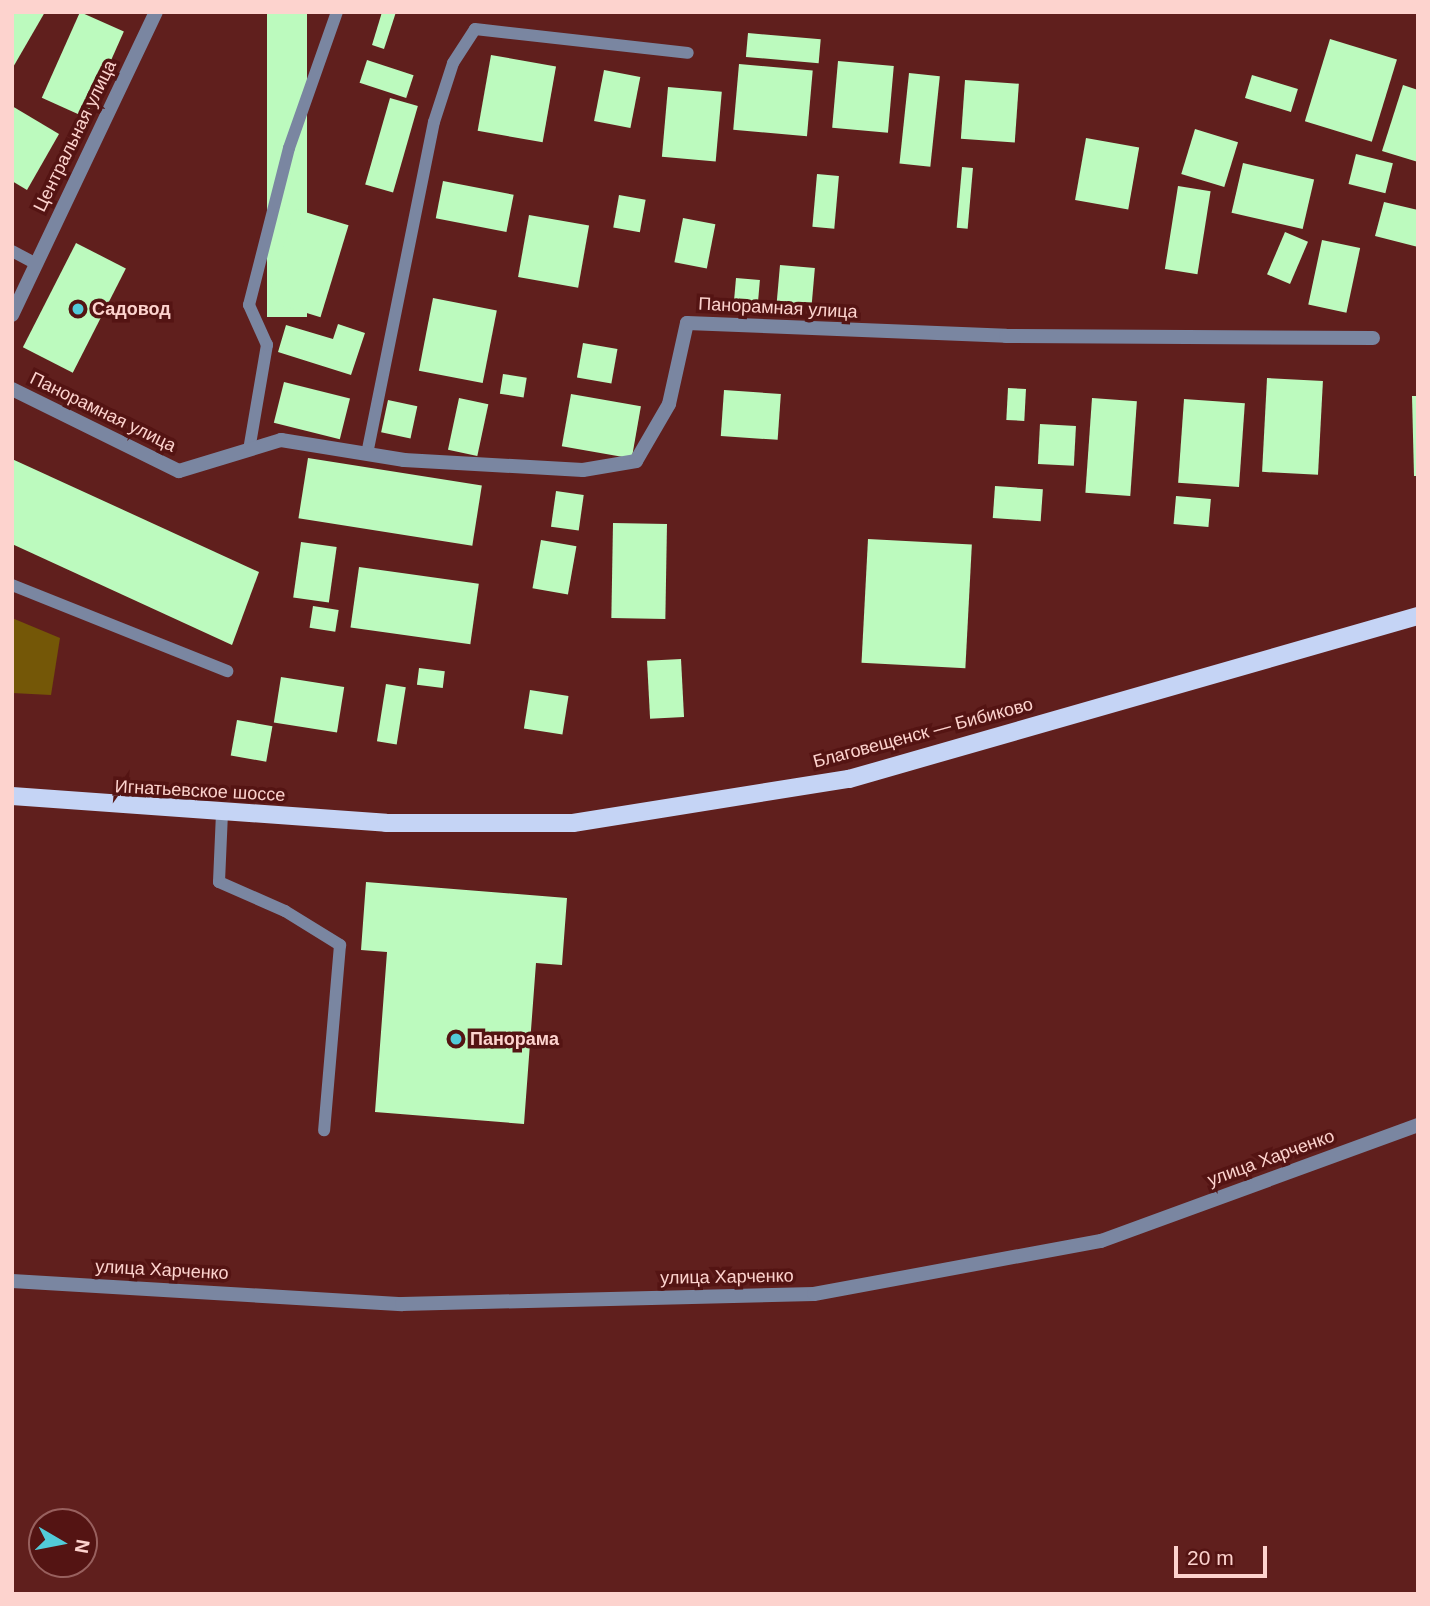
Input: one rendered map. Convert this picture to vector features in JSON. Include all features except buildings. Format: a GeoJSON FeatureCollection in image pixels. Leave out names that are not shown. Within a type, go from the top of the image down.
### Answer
{"type":"FeatureCollection","features":[{"type":"Feature","properties":{"kind":"main road","name":"Благовещенск — Бибиково"},"geometry":{"type":"LineString","coordinates":[[386,823],[573,823],[849,779],[1418,616]]}},
{"type":"Feature","properties":{"kind":"main road","name":"Игнатьевское шоссе"},"geometry":{"type":"LineString","coordinates":[[12,796],[386,823]]}},
{"type":"Feature","properties":{"kind":"street","name":"Центральная улица"},"geometry":{"type":"LineString","coordinates":[[12,315],[156,12]]}},
{"type":"Feature","properties":{"kind":"street","name":"Панорамная улица"},"geometry":{"type":"LineString","coordinates":[[12,389],[179,471],[281,440],[367,454],[583,470],[636,461],[669,404],[687,323],[1006,336],[1373,338]]}},
{"type":"Feature","properties":{"kind":"street","name":"улица Харченко"},"geometry":{"type":"LineString","coordinates":[[12,1281],[402,1304],[814,1294],[1101,1241],[1418,1125]]}},
{"type":"Feature","properties":{"kind":"lane"},"geometry":{"type":"LineString","coordinates":[[249,450],[267,345],[249,305],[289,148],[337,12]]}},
{"type":"Feature","properties":{"kind":"lane"},"geometry":{"type":"LineString","coordinates":[[367,454],[433,122],[453,63],[475,29],[688,53]]}},
{"type":"Feature","properties":{"kind":"lane"},"geometry":{"type":"LineString","coordinates":[[12,251],[35,263]]}},
{"type":"Feature","properties":{"kind":"lane"},"geometry":{"type":"LineString","coordinates":[[12,585],[227,671]]}},
{"type":"Feature","properties":{"kind":"lane"},"geometry":{"type":"LineString","coordinates":[[222,813],[219,882],[285,911],[340,945],[324,1130]]}},
{"type":"Feature","properties":{"kind":"shaded area"},"geometry":{"type":"Polygon","coordinates":[[[12,618],[60,638],[51,695],[12,693],[12,618]]]}},
{"type":"Feature","properties":{"kind":"place","name":"Садовод"},"geometry":{"type":"Point","coordinates":[78,309]}},
{"type":"Feature","properties":{"kind":"place","name":"Панорама"},"geometry":{"type":"Point","coordinates":[456,1039]}}]}
